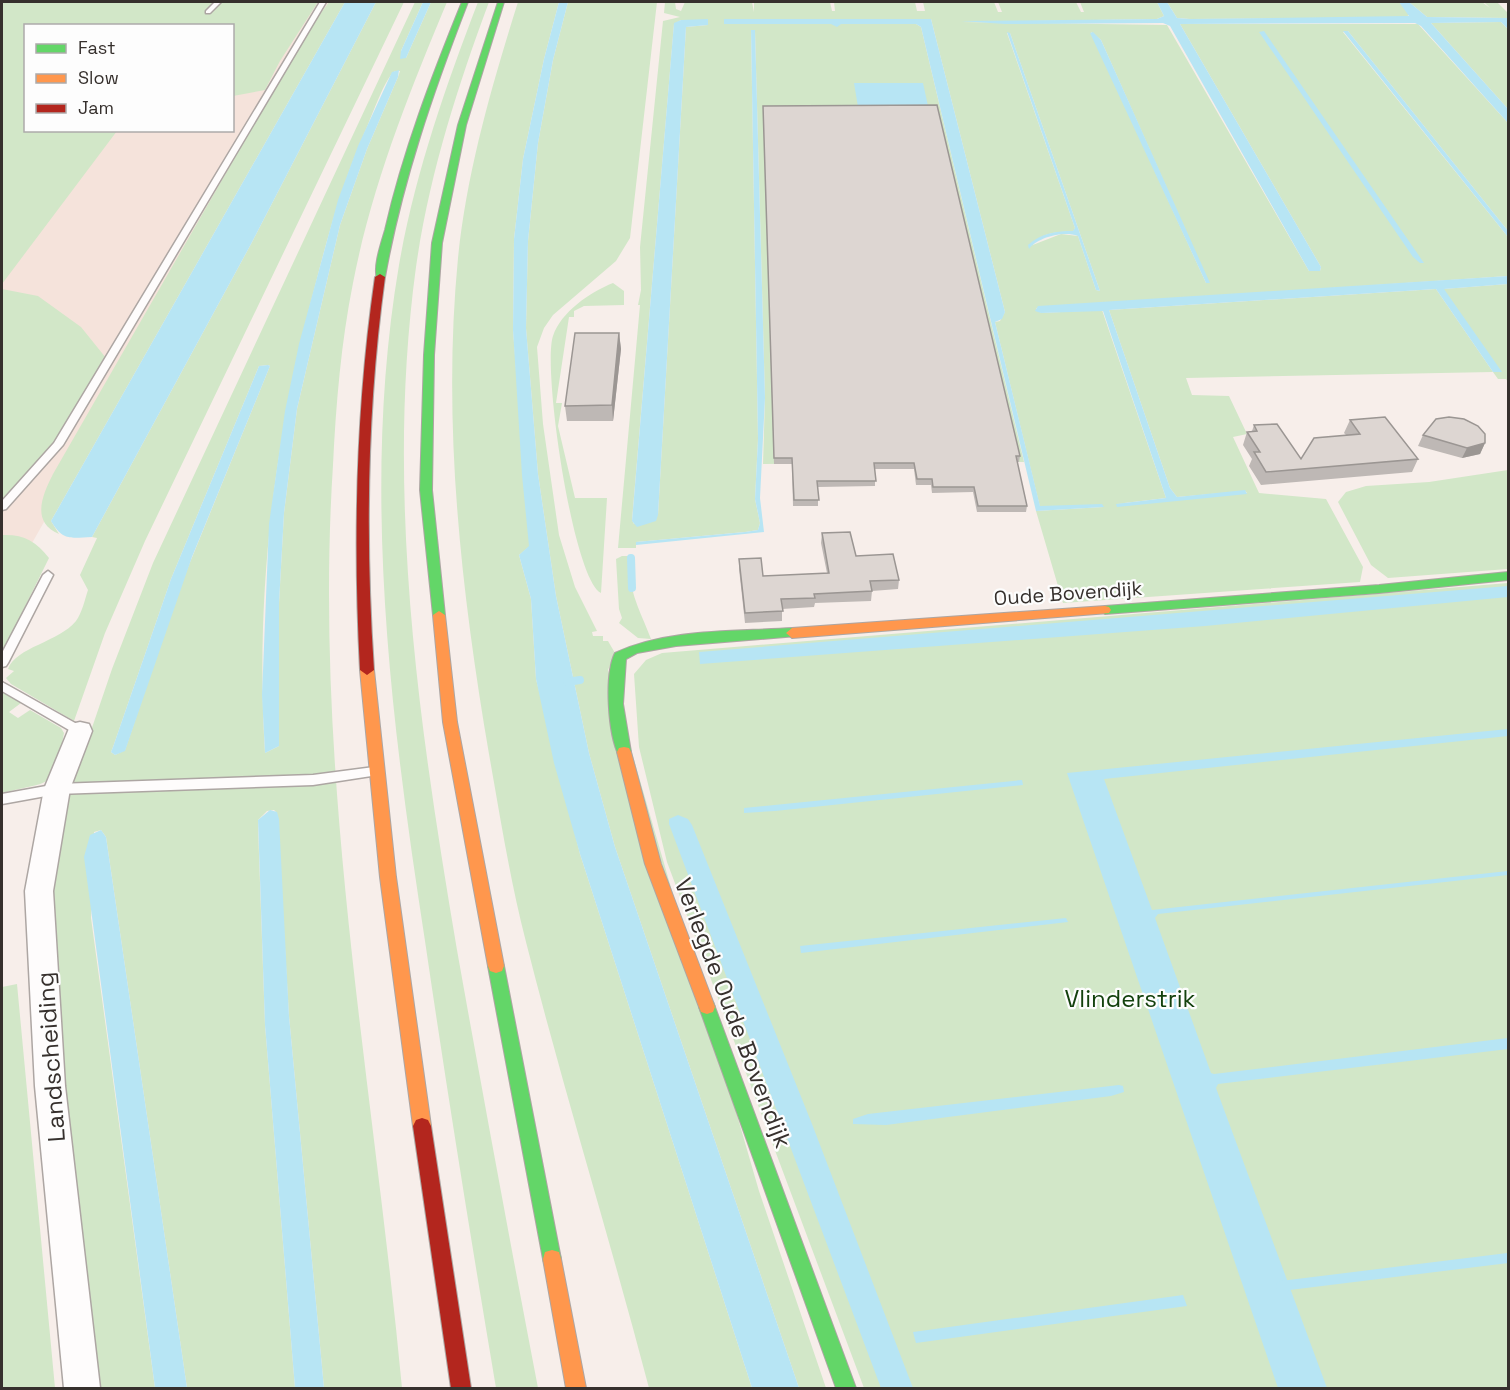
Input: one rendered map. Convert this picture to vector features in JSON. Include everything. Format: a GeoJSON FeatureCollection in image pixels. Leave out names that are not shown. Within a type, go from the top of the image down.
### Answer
{"type":"FeatureCollection","features":[{"type":"Feature","properties":{"kind":"main road"},"geometry":{"type":"LineString","coordinates":[[461,1389],[402,995],[375,772],[367,662],[361,510],[367,366],[385,242],[409,146],[465,2]]}},
{"type":"Feature","properties":{"kind":"main road"},"geometry":{"type":"LineString","coordinates":[[501,2],[462,125],[437,243],[429,355],[426,490],[450,722],[576,1389]]}},
{"type":"Feature","properties":{"kind":"main road","name":"Oude Bovendijk"},"geometry":{"type":"LineString","coordinates":[[630,649],[654,644],[1379,589],[1509,576]]}},
{"type":"Feature","properties":{"kind":"main road","name":"Verlegde Oude Bovendijk"},"geometry":{"type":"LineString","coordinates":[[630,649],[620,656],[617,668],[620,738],[653,864],[750,1119],[846,1389]]}},
{"type":"Feature","properties":{"kind":"street","name":"Landscheiding"},"geometry":{"type":"LineString","coordinates":[[80,731],[57,789],[39,891],[50,1086],[82,1389]]}},
{"type":"Feature","properties":{"kind":"lane"},"geometry":{"type":"LineString","coordinates":[[208,12],[218,2]]}},
{"type":"Feature","properties":{"kind":"lane"},"geometry":{"type":"LineString","coordinates":[[2,507],[58,445],[323,2]]}},
{"type":"Feature","properties":{"kind":"lane"},"geometry":{"type":"LineString","coordinates":[[2,663],[48,575]]}},
{"type":"Feature","properties":{"kind":"lane"},"geometry":{"type":"LineString","coordinates":[[2,686],[80,731]]}},
{"type":"Feature","properties":{"kind":"lane"},"geometry":{"type":"LineString","coordinates":[[2,800],[57,789],[313,780],[375,772]]}},
{"type":"Feature","properties":{"kind":"shaded area"},"geometry":{"type":"Polygon","coordinates":[[[2,2],[339,2],[2,596],[2,2]]]}},
{"type":"Feature","properties":{"kind":"green space"},"geometry":{"type":"Polygon","coordinates":[[[2,2],[318,2],[280,61],[265,90],[234,96],[234,24],[24,24],[24,132],[116,132],[2,284],[2,2]]]}},
{"type":"Feature","properties":{"kind":"green space"},"geometry":{"type":"Polygon","coordinates":[[[329,2],[345,2],[51,521],[59,534],[44,522],[41,507],[53,474],[307,32],[329,2]]]}},
{"type":"Feature","properties":{"kind":"green space"},"geometry":{"type":"Polygon","coordinates":[[[376,2],[404,2],[145,541],[105,633],[74,721],[11,684],[6,678],[14,671],[8,669],[20,655],[69,628],[78,618],[88,590],[80,575],[97,538],[92,537],[251,244],[376,2]]]}},
{"type":"Feature","properties":{"kind":"green space"},"geometry":{"type":"Polygon","coordinates":[[[415,2],[423,2],[401,51],[406,58],[431,2],[447,2],[381,175],[353,283],[337,396],[329,581],[331,697],[338,812],[349,928],[402,1388],[324,1388],[289,1016],[277,813],[274,810],[267,811],[258,820],[265,1025],[295,1388],[187,1388],[106,837],[101,830],[94,832],[91,918],[155,1388],[96,1388],[59,1066],[52,880],[67,801],[112,669],[153,563],[415,2]],[[395,71],[379,96],[338,205],[315,286],[288,401],[271,517],[266,576],[263,635],[265,753],[279,746],[279,603],[284,513],[297,409],[340,225],[367,149],[400,71],[395,71]],[[259,366],[171,579],[111,752],[115,755],[125,750],[182,582],[270,366],[259,366]]]}},
{"type":"Feature","properties":{"kind":"green space"},"geometry":{"type":"Polygon","coordinates":[[[478,2],[489,2],[445,133],[428,199],[416,267],[407,352],[404,438],[405,524],[419,695],[443,866],[538,1388],[496,1388],[451,1109],[401,774],[385,604],[382,434],[388,349],[399,265],[422,164],[478,2]]]}},
{"type":"Feature","properties":{"kind":"green space"},"geometry":{"type":"Polygon","coordinates":[[[518,2],[559,2],[544,59],[523,159],[514,239],[513,330],[530,546],[519,555],[531,599],[536,679],[580,854],[752,1388],[649,1388],[520,919],[489,754],[470,631],[457,506],[452,382],[454,320],[462,225],[474,160],[518,2]]]}},
{"type":"Feature","properties":{"kind":"green space"},"geometry":{"type":"Polygon","coordinates":[[[568,2],[657,2],[630,238],[616,261],[553,315],[544,328],[537,347],[543,424],[559,535],[575,587],[597,631],[592,632],[593,636],[603,636],[603,641],[608,641],[615,653],[608,670],[759,1191],[826,1388],[799,1388],[615,847],[589,753],[556,596],[538,474],[526,328],[528,241],[538,143],[553,60],[568,2]]]}},
{"type":"Feature","properties":{"kind":"green space"},"geometry":{"type":"Polygon","coordinates":[[[665,2],[675,2],[676,9],[681,11],[685,2],[752,2],[754,12],[754,2],[830,2],[832,11],[835,11],[834,2],[915,2],[917,11],[925,11],[923,2],[994,2],[998,12],[1002,12],[998,2],[1076,2],[1081,12],[1084,12],[1080,2],[1157,2],[1164,16],[1157,19],[961,22],[1167,25],[1309,271],[1320,271],[1321,267],[1180,24],[1418,24],[1508,123],[1508,231],[1348,31],[1343,32],[1508,237],[1508,276],[1036,308],[1041,313],[1102,310],[1166,498],[1116,504],[1247,493],[1245,491],[1177,497],[1170,488],[1109,310],[1436,289],[1493,372],[1186,378],[1192,395],[1229,396],[1247,434],[1233,437],[1259,493],[1326,499],[1363,567],[1360,582],[1063,603],[1036,511],[1103,507],[1040,507],[995,322],[1000,321],[1005,312],[931,19],[724,19],[724,24],[916,24],[921,27],[1024,462],[763,464],[765,398],[755,31],[751,30],[758,439],[755,499],[760,523],[758,530],[636,542],[636,548],[618,548],[640,305],[638,305],[641,290],[640,247],[663,21],[680,17],[664,13],[665,2]],[[681,20],[674,24],[632,520],[634,524],[658,515],[686,27],[708,25],[708,20],[681,20]],[[1091,32],[1206,283],[1209,283],[1101,40],[1091,32]],[[1007,33],[1075,228],[1073,232],[1044,236],[1030,246],[1061,234],[1078,236],[1096,290],[1100,291],[1010,33],[1007,33]]]}},
{"type":"Feature","properties":{"kind":"green space"},"geometry":{"type":"Polygon","coordinates":[[[1167,2],[1399,2],[1410,14],[1405,18],[1190,19],[1177,18],[1167,2]]]}},
{"type":"Feature","properties":{"kind":"green space"},"geometry":{"type":"Polygon","coordinates":[[[1409,2],[1482,2],[1490,8],[1484,2],[1497,2],[1508,13],[1508,18],[1427,17],[1409,2]]]}},
{"type":"Feature","properties":{"kind":"green space"},"geometry":{"type":"Polygon","coordinates":[[[1501,22],[1508,29],[1508,109],[1431,23],[1501,22]]]}},
{"type":"Feature","properties":{"kind":"green space"},"geometry":{"type":"Polygon","coordinates":[[[613,283],[624,291],[624,305],[584,306],[574,311],[574,317],[569,317],[556,403],[562,403],[558,426],[575,498],[607,498],[601,593],[590,580],[580,552],[562,472],[552,388],[551,356],[553,336],[569,311],[586,297],[613,283]]]}},
{"type":"Feature","properties":{"kind":"green space"},"geometry":{"type":"Polygon","coordinates":[[[1508,284],[1508,382],[1506,379],[1498,379],[1493,372],[1501,372],[1443,289],[1508,284]]]}},
{"type":"Feature","properties":{"kind":"green space"},"geometry":{"type":"Polygon","coordinates":[[[2,289],[38,296],[81,327],[106,358],[51,447],[2,504],[2,289]]]}},
{"type":"Feature","properties":{"kind":"green space"},"geometry":{"type":"Polygon","coordinates":[[[1508,470],[1508,569],[1388,578],[1371,565],[1338,502],[1346,492],[1366,486],[1429,482],[1508,470]]]}},
{"type":"Feature","properties":{"kind":"green space"},"geometry":{"type":"Polygon","coordinates":[[[2,535],[23,537],[39,547],[49,558],[2,653],[2,535]]]}},
{"type":"Feature","properties":{"kind":"green space"},"geometry":{"type":"Polygon","coordinates":[[[622,556],[632,556],[630,577],[632,587],[651,639],[638,638],[619,623],[622,618],[619,609],[616,559],[622,556]]]}},
{"type":"Feature","properties":{"kind":"green space","name":"Vlinderstrik"},"geometry":{"type":"Polygon","coordinates":[[[1508,583],[1508,1388],[864,1388],[667,862],[639,747],[634,674],[646,660],[662,653],[1508,583]]]}},
{"type":"Feature","properties":{"kind":"green space"},"geometry":{"type":"Polygon","coordinates":[[[2,691],[21,703],[9,712],[18,718],[30,710],[61,728],[64,733],[57,765],[49,780],[2,793],[2,691]]]}},
{"type":"Feature","properties":{"kind":"green space"},"geometry":{"type":"Polygon","coordinates":[[[17,984],[55,1388],[2,1388],[2,987],[17,984]]]}},
{"type":"Feature","properties":{"kind":"water"},"geometry":{"type":"Polygon","coordinates":[[[345,2],[376,2],[251,244],[92,537],[73,538],[63,535],[51,521],[345,2]]]}},
{"type":"Feature","properties":{"kind":"water"},"geometry":{"type":"Polygon","coordinates":[[[423,2],[431,2],[406,58],[400,59],[401,51],[423,2]]]}},
{"type":"Feature","properties":{"kind":"water"},"geometry":{"type":"Polygon","coordinates":[[[559,2],[568,2],[553,60],[538,143],[528,241],[526,328],[538,474],[556,596],[589,753],[615,847],[799,1388],[752,1388],[580,854],[554,763],[536,679],[531,599],[519,555],[529,546],[513,330],[514,239],[523,159],[544,59],[559,2]]]}},
{"type":"Feature","properties":{"kind":"water"},"geometry":{"type":"Polygon","coordinates":[[[1157,2],[1167,2],[1177,18],[1190,19],[1409,16],[1399,2],[1409,2],[1427,17],[1508,18],[1508,29],[1501,22],[1431,23],[1508,109],[1508,123],[1421,26],[1415,23],[1180,24],[1321,267],[1320,271],[1309,271],[1170,26],[1163,23],[1005,24],[961,21],[1157,19],[1164,16],[1157,2]]]}},
{"type":"Feature","properties":{"kind":"water"},"geometry":{"type":"Polygon","coordinates":[[[708,19],[708,25],[686,27],[658,515],[656,521],[637,527],[632,521],[674,23],[681,20],[708,19]]]}},
{"type":"Feature","properties":{"kind":"water"},"geometry":{"type":"Polygon","coordinates":[[[724,19],[931,19],[1005,312],[1002,319],[995,322],[1040,506],[1102,504],[1104,507],[1036,511],[921,27],[916,24],[841,24],[837,27],[831,24],[724,24],[724,19]]]}},
{"type":"Feature","properties":{"kind":"water"},"geometry":{"type":"Polygon","coordinates":[[[751,30],[755,30],[765,398],[760,498],[764,532],[636,545],[636,542],[758,530],[760,523],[755,499],[758,439],[751,30]]]}},
{"type":"Feature","properties":{"kind":"water"},"geometry":{"type":"Polygon","coordinates":[[[1264,31],[1424,263],[1420,263],[1413,257],[1259,32],[1264,31]]]}},
{"type":"Feature","properties":{"kind":"water"},"geometry":{"type":"Polygon","coordinates":[[[1343,31],[1348,31],[1508,231],[1508,237],[1343,31]]]}},
{"type":"Feature","properties":{"kind":"water"},"geometry":{"type":"Polygon","coordinates":[[[1007,32],[1010,33],[1100,291],[1096,290],[1078,236],[1057,235],[1037,242],[1029,249],[1028,245],[1044,235],[1073,231],[1075,228],[1007,32]]]}},
{"type":"Feature","properties":{"kind":"water"},"geometry":{"type":"Polygon","coordinates":[[[1093,32],[1101,40],[1210,283],[1206,283],[1090,33],[1093,32]]]}},
{"type":"Feature","properties":{"kind":"water"},"geometry":{"type":"Polygon","coordinates":[[[399,70],[367,149],[340,225],[297,409],[284,513],[279,603],[279,746],[265,753],[262,695],[269,524],[285,411],[299,344],[338,200],[358,146],[392,72],[399,70]]]}},
{"type":"Feature","properties":{"kind":"water"},"geometry":{"type":"Polygon","coordinates":[[[854,83],[923,83],[928,106],[858,107],[854,83]]]}},
{"type":"Feature","properties":{"kind":"water"},"geometry":{"type":"Polygon","coordinates":[[[1508,276],[1508,284],[1444,289],[1502,372],[1493,372],[1436,289],[1109,310],[1170,488],[1177,497],[1245,490],[1247,494],[1117,507],[1116,504],[1166,498],[1103,311],[1041,313],[1035,311],[1038,306],[1508,276]]]}},
{"type":"Feature","properties":{"kind":"water"},"geometry":{"type":"Polygon","coordinates":[[[259,366],[270,366],[192,557],[125,751],[115,755],[111,752],[171,579],[259,366]]]}},
{"type":"Feature","properties":{"kind":"water"},"geometry":{"type":"Polygon","coordinates":[[[1508,586],[1508,597],[1205,626],[700,664],[699,652],[1508,586]]]}},
{"type":"Feature","properties":{"kind":"water"},"geometry":{"type":"Polygon","coordinates":[[[1508,729],[1508,736],[1104,779],[1152,910],[1508,871],[1508,875],[1158,914],[1155,918],[1211,1073],[1508,1038],[1508,1049],[1218,1084],[1216,1088],[1327,1388],[1278,1388],[1067,773],[1508,729]]]}},
{"type":"Feature","properties":{"kind":"water"},"geometry":{"type":"Polygon","coordinates":[[[1022,780],[1023,785],[744,813],[744,808],[1022,780]]]}},
{"type":"Feature","properties":{"kind":"water"},"geometry":{"type":"Polygon","coordinates":[[[270,810],[277,812],[279,819],[289,1016],[324,1388],[295,1388],[265,1025],[258,820],[270,810]]]}},
{"type":"Feature","properties":{"kind":"water"},"geometry":{"type":"Polygon","coordinates":[[[678,815],[688,819],[692,825],[812,1124],[913,1388],[881,1388],[669,824],[669,819],[678,815]]]}},
{"type":"Feature","properties":{"kind":"water"},"geometry":{"type":"Polygon","coordinates":[[[101,830],[106,837],[187,1388],[155,1388],[84,857],[90,835],[101,830]]]}},
{"type":"Feature","properties":{"kind":"water"},"geometry":{"type":"Polygon","coordinates":[[[1066,918],[1068,922],[801,953],[800,946],[1066,918]]]}},
{"type":"Feature","properties":{"kind":"water"},"geometry":{"type":"Polygon","coordinates":[[[1123,1086],[1124,1092],[1111,1096],[886,1125],[853,1124],[853,1119],[868,1114],[1123,1086]]]}},
{"type":"Feature","properties":{"kind":"water"},"geometry":{"type":"Polygon","coordinates":[[[1183,1295],[1187,1306],[916,1343],[913,1332],[1183,1295]]]}},
{"type":"Feature","properties":{"kind":"building"},"geometry":{"type":"Polygon","coordinates":[[[937,105],[1020,456],[1016,456],[1027,506],[978,506],[974,487],[933,487],[932,479],[917,479],[914,463],[874,463],[876,481],[817,481],[819,500],[794,500],[792,458],[774,458],[763,106],[937,105]]]}},
{"type":"Feature","properties":{"kind":"building"},"geometry":{"type":"Polygon","coordinates":[[[575,333],[619,333],[612,405],[565,406],[575,333]]]}},
{"type":"Feature","properties":{"kind":"building"},"geometry":{"type":"Polygon","coordinates":[[[1385,417],[1418,459],[1266,472],[1254,452],[1260,452],[1247,432],[1257,431],[1254,425],[1277,424],[1301,459],[1314,438],[1360,434],[1350,420],[1385,417]]]}},
{"type":"Feature","properties":{"kind":"building"},"geometry":{"type":"Polygon","coordinates":[[[1449,417],[1464,419],[1478,426],[1485,434],[1485,443],[1467,448],[1423,435],[1436,419],[1449,417]]]}},
{"type":"Feature","properties":{"kind":"building"},"geometry":{"type":"Polygon","coordinates":[[[850,532],[856,556],[893,554],[899,580],[870,581],[872,591],[814,594],[815,598],[781,599],[783,611],[745,613],[739,559],[761,558],[763,576],[829,573],[822,533],[850,532]]]}},
{"type":"Feature","properties":{"kind":"waterway"},"geometry":{"type":"LineString","coordinates":[[631,558],[632,588]]}},
{"type":"Feature","properties":{"kind":"waterway"},"geometry":{"type":"LineString","coordinates":[[567,682],[580,680]]}},
{"type":"Feature","properties":{"kind":"waterway"},"geometry":{"type":"LineString","coordinates":[[1281,1286],[1508,1258]]}},
{"type":"Feature","properties":{"kind":"traffic: fast"},"geometry":{"type":"LineString","coordinates":[[380,277],[386,241],[404,172],[426,103],[465,2]]}},
{"type":"Feature","properties":{"kind":"traffic: fast"},"geometry":{"type":"LineString","coordinates":[[439,615],[426,490],[429,355],[437,243],[462,125],[501,2]]}},
{"type":"Feature","properties":{"kind":"traffic: fast"},"geometry":{"type":"LineString","coordinates":[[1105,610],[1379,589],[1508,576]]}},
{"type":"Feature","properties":{"kind":"traffic: fast"},"geometry":{"type":"LineString","coordinates":[[624,752],[616,704],[620,656],[634,650],[676,641],[792,633]]}},
{"type":"Feature","properties":{"kind":"traffic: fast"},"geometry":{"type":"LineString","coordinates":[[496,966],[552,1259]]}},
{"type":"Feature","properties":{"kind":"traffic: fast"},"geometry":{"type":"LineString","coordinates":[[707,1007],[846,1388]]}},
{"type":"Feature","properties":{"kind":"traffic: slow"},"geometry":{"type":"LineString","coordinates":[[792,633],[1105,610]]}},
{"type":"Feature","properties":{"kind":"traffic: slow"},"geometry":{"type":"LineString","coordinates":[[439,615],[450,722],[496,966]]}},
{"type":"Feature","properties":{"kind":"traffic: slow"},"geometry":{"type":"LineString","coordinates":[[367,670],[388,877],[422,1126]]}},
{"type":"Feature","properties":{"kind":"traffic: slow"},"geometry":{"type":"LineString","coordinates":[[624,752],[653,864],[707,1007]]}},
{"type":"Feature","properties":{"kind":"traffic: slow"},"geometry":{"type":"LineString","coordinates":[[552,1259],[576,1388]]}},
{"type":"Feature","properties":{"kind":"traffic: jam"},"geometry":{"type":"LineString","coordinates":[[367,670],[362,572],[362,473],[368,375],[380,277]]}},
{"type":"Feature","properties":{"kind":"traffic: jam"},"geometry":{"type":"LineString","coordinates":[[422,1126],[461,1388]]}}]}
